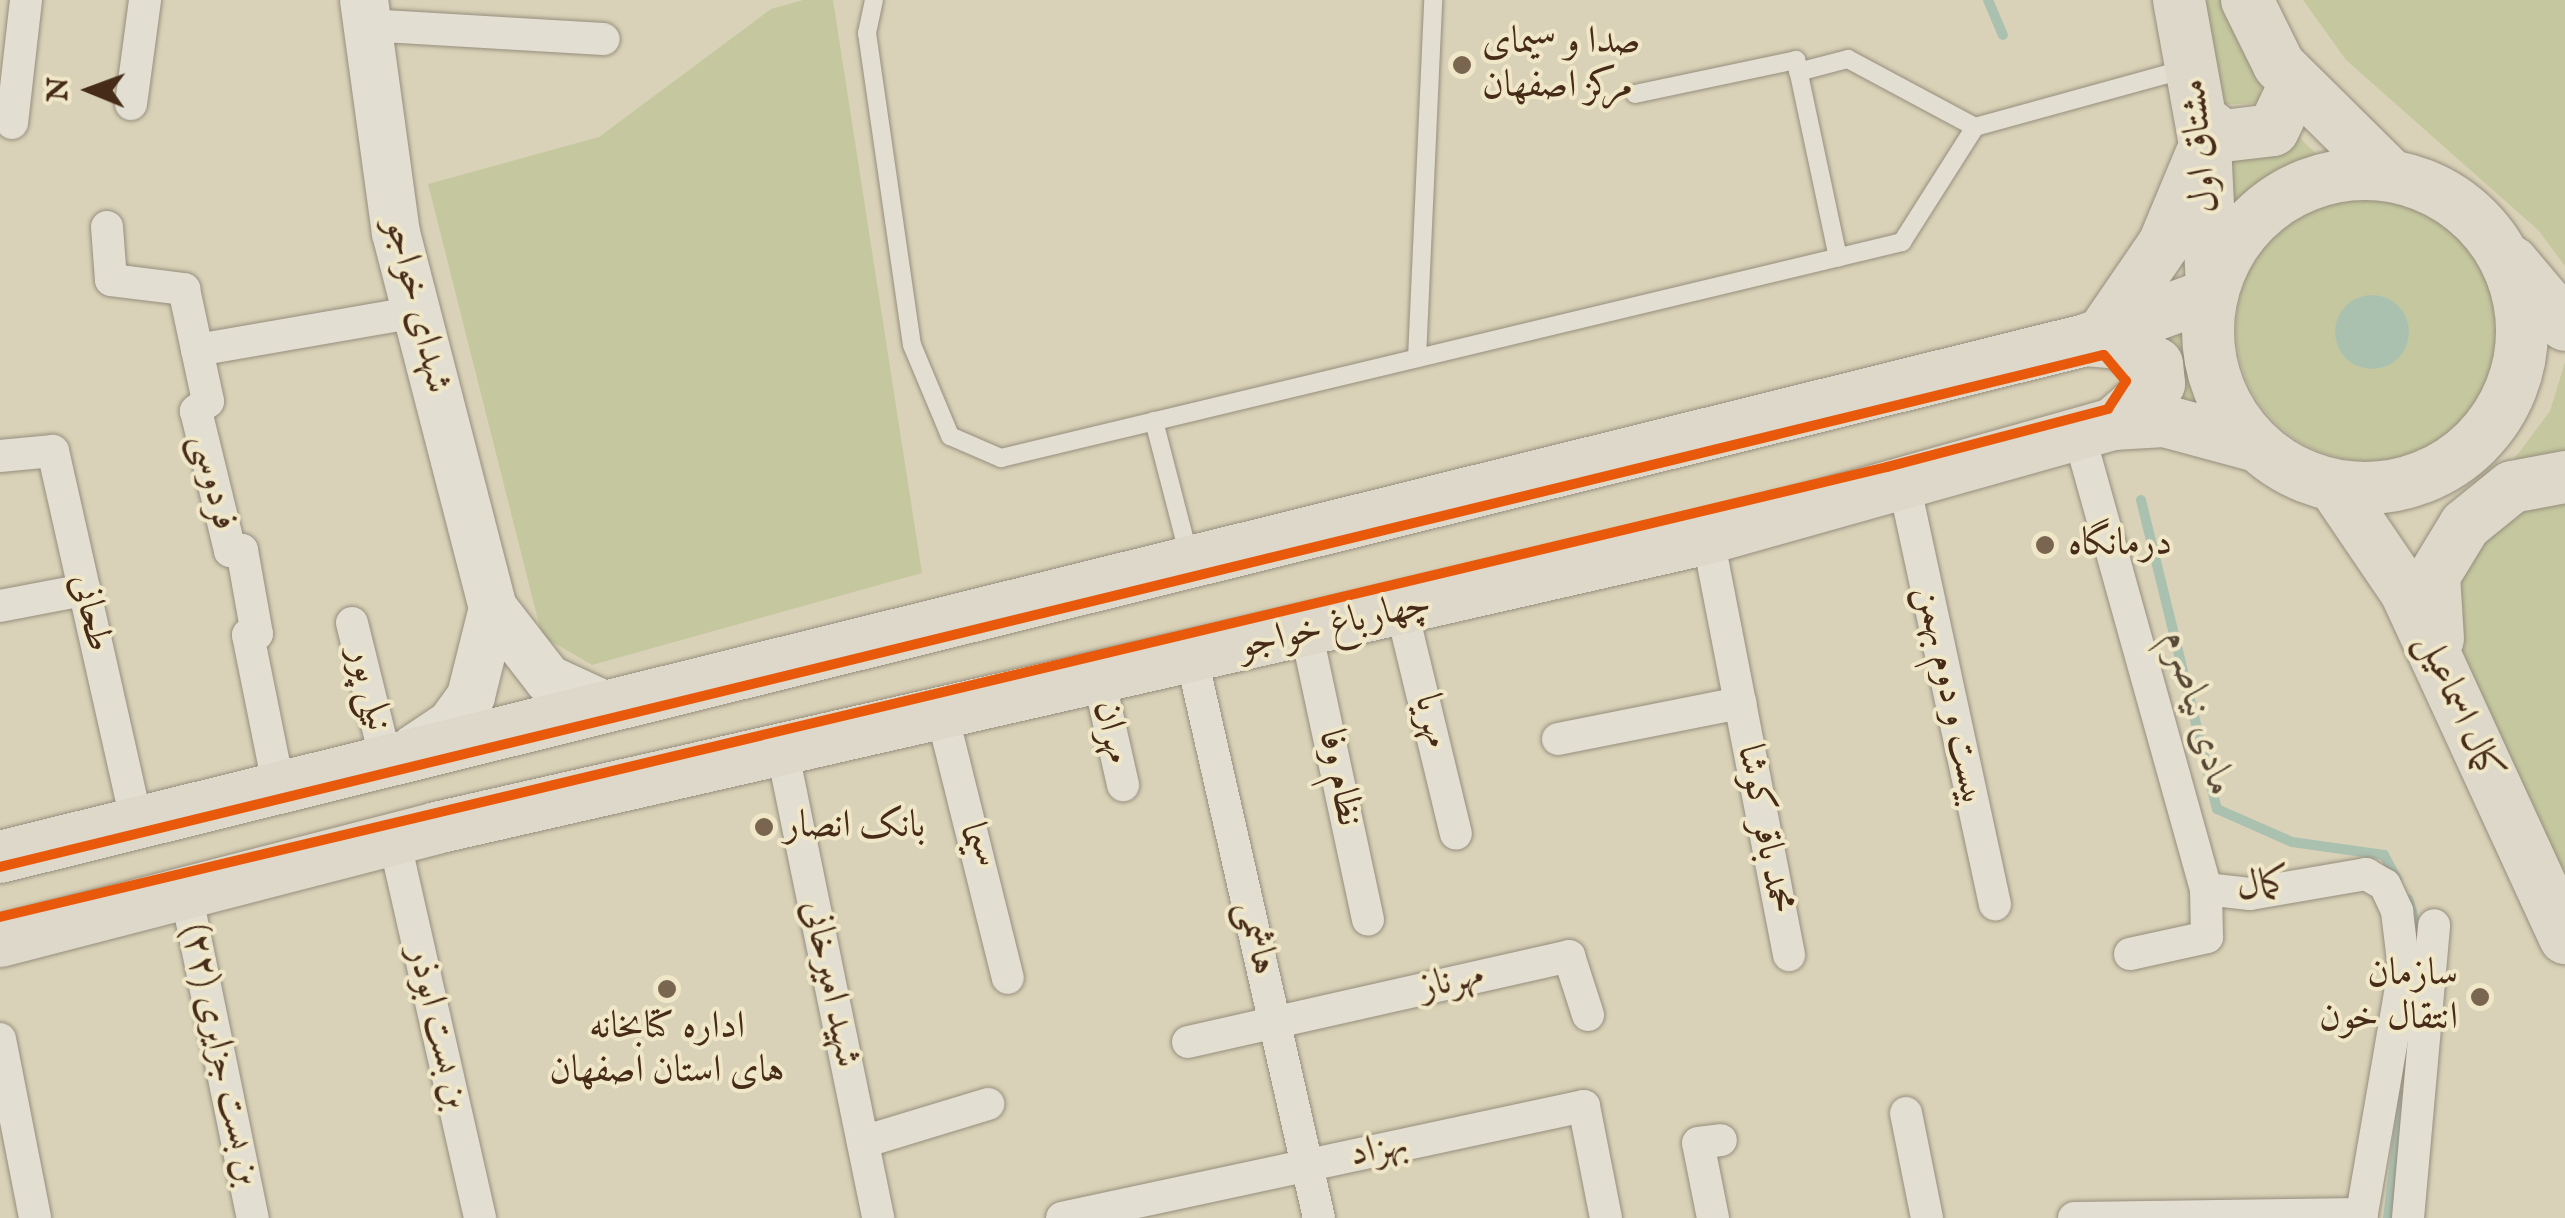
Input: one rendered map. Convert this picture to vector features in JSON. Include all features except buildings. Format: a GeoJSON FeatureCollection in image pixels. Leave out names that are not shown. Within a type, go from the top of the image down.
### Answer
{"type":"FeatureCollection","features":[{"type":"Feature","properties":{"kind":"main road","name":"مشتاق اول"},"geometry":{"type":"LineString","coordinates":[[2179,0],[2203,132],[2212,294]]}},
{"type":"Feature","properties":{"kind":"main road"},"geometry":{"type":"LineString","coordinates":[[2247,0],[2295,84],[2390,175]]}},
{"type":"Feature","properties":{"kind":"main road","name":"شهدای خواجو"},"geometry":{"type":"LineString","coordinates":[[365,13],[417,312],[493,608]]}},
{"type":"Feature","properties":{"kind":"main road"},"geometry":{"type":"LineString","coordinates":[[2094,337],[2164,244],[2203,132],[2222,136],[2273,130],[2295,84]]}},
{"type":"Feature","properties":{"kind":"main road"},"geometry":{"type":"LineString","coordinates":[[2489,234],[2507,263],[2522,331],[2518,366],[2489,428],[2450,463],[2403,484],[2334,486],[2257,446],[2211,360],[2212,294],[2248,226],[2278,200],[2312,182],[2390,175],[2427,186],[2489,234],[2565,324]]}},
{"type":"Feature","properties":{"kind":"main road"},"geometry":{"type":"LineString","coordinates":[[0,857],[138,827],[400,752],[2094,337],[2212,294]]}},
{"type":"Feature","properties":{"kind":"main road"},"geometry":{"type":"LineString","coordinates":[[2094,337],[2118,343],[2158,364],[2159,384],[2097,431]]}},
{"type":"Feature","properties":{"kind":"main road","name":"چهارباغ خواجو"},"geometry":{"type":"LineString","coordinates":[[0,941],[620,785],[1308,635],[1708,538],[1905,488],[2097,431],[2181,424],[2257,446]]}},
{"type":"Feature","properties":{"kind":"main road"},"geometry":{"type":"LineString","coordinates":[[2445,678],[2433,608],[2446,552],[2488,502],[2565,477]]}},
{"type":"Feature","properties":{"kind":"main road","name":"کمال اسماعیل"},"geometry":{"type":"LineString","coordinates":[[2334,486],[2387,558],[2565,938]]}},
{"type":"Feature","properties":{"kind":"main road"},"geometry":{"type":"LineString","coordinates":[[493,608],[548,678],[604,705],[635,738],[634,765],[620,785]]}},
{"type":"Feature","properties":{"kind":"main road"},"geometry":{"type":"LineString","coordinates":[[400,752],[451,724],[471,696],[493,608]]}},
{"type":"Feature","properties":{"kind":"main road"},"geometry":{"type":"LineString","coordinates":[[400,752],[402,793],[415,834]]}},
{"type":"Feature","properties":{"kind":"main road"},"geometry":{"type":"LineString","coordinates":[[2523,853],[2565,907]]}},
{"type":"Feature","properties":{"kind":"street"},"geometry":{"type":"LineString","coordinates":[[12,123],[26,0]]}},
{"type":"Feature","properties":{"kind":"street"},"geometry":{"type":"LineString","coordinates":[[131,104],[145,0]]}},
{"type":"Feature","properties":{"kind":"street"},"geometry":{"type":"LineString","coordinates":[[365,13],[447,14],[604,39]]}},
{"type":"Feature","properties":{"kind":"street","name":"فردوسی"},"geometry":{"type":"LineString","coordinates":[[106,228],[111,280],[184,290],[208,400],[196,411],[230,551],[242,550],[257,634],[248,636],[278,784]]}},
{"type":"Feature","properties":{"kind":"street"},"geometry":{"type":"LineString","coordinates":[[197,350],[417,312]]}},
{"type":"Feature","properties":{"kind":"street","name":"کمال"},"geometry":{"type":"LineString","coordinates":[[2097,431],[2206,889],[2250,894],[2344,872],[2385,885],[2404,970],[2362,1216]]}},
{"type":"Feature","properties":{"kind":"street","name":"طحانی"},"geometry":{"type":"LineString","coordinates":[[0,456],[53,452],[138,827]]}},
{"type":"Feature","properties":{"kind":"street","name":"بیست و دوم بهمن"},"geometry":{"type":"LineString","coordinates":[[1905,488],[1994,904]]}},
{"type":"Feature","properties":{"kind":"street","name":"محمد باقر کوشا"},"geometry":{"type":"LineString","coordinates":[[1708,538],[1788,956]]}},
{"type":"Feature","properties":{"kind":"street"},"geometry":{"type":"LineString","coordinates":[[0,606],[84,590]]}},
{"type":"Feature","properties":{"kind":"street","name":"مهریا"},"geometry":{"type":"LineString","coordinates":[[1402,610],[1456,834]]}},
{"type":"Feature","properties":{"kind":"street","name":"نیلی پور"},"geometry":{"type":"LineString","coordinates":[[352,622],[400,752]]}},
{"type":"Feature","properties":{"kind":"street","name":"نظام وفا"},"geometry":{"type":"LineString","coordinates":[[1308,635],[1368,920]]}},
{"type":"Feature","properties":{"kind":"street","name":"هاشمی"},"geometry":{"type":"LineString","coordinates":[[1192,659],[1319,1218]]}},
{"type":"Feature","properties":{"kind":"street","name":"مهران"},"geometry":{"type":"LineString","coordinates":[[1100,679],[1124,786]]}},
{"type":"Feature","properties":{"kind":"street","name":"محمد باقر کوشا"},"geometry":{"type":"LineString","coordinates":[[1558,739],[1740,703]]}},
{"type":"Feature","properties":{"kind":"street","name":"سیما"},"geometry":{"type":"LineString","coordinates":[[942,714],[1008,978]]}},
{"type":"Feature","properties":{"kind":"street","name":"شهید امیرخانی"},"geometry":{"type":"LineString","coordinates":[[782,749],[878,1218]]}},
{"type":"Feature","properties":{"kind":"street","name":"بن بست ابوذر"},"geometry":{"type":"LineString","coordinates":[[415,834],[480,1218]]}},
{"type":"Feature","properties":{"kind":"street"},"geometry":{"type":"LineString","coordinates":[[2130,954],[2207,937],[2206,889]]}},
{"type":"Feature","properties":{"kind":"street","name":"بن بست جزایری (۲۲)"},"geometry":{"type":"LineString","coordinates":[[186,893],[253,1218]]}},
{"type":"Feature","properties":{"kind":"street"},"geometry":{"type":"LineString","coordinates":[[2408,1218],[2434,925]]}},
{"type":"Feature","properties":{"kind":"street","name":"مهرناز"},"geometry":{"type":"LineString","coordinates":[[1275,1022],[1569,956],[1588,1015]]}},
{"type":"Feature","properties":{"kind":"street"},"geometry":{"type":"LineString","coordinates":[[1188,1042],[1275,1022]]}},
{"type":"Feature","properties":{"kind":"street"},"geometry":{"type":"LineString","coordinates":[[0,1039],[35,1218]]}},
{"type":"Feature","properties":{"kind":"street"},"geometry":{"type":"LineString","coordinates":[[862,1142],[988,1104]]}},
{"type":"Feature","properties":{"kind":"street","name":"بهزاد"},"geometry":{"type":"LineString","coordinates":[[1062,1218],[1584,1106],[1606,1218]]}},
{"type":"Feature","properties":{"kind":"street"},"geometry":{"type":"LineString","coordinates":[[1906,1113],[1927,1218]]}},
{"type":"Feature","properties":{"kind":"street"},"geometry":{"type":"LineString","coordinates":[[1713,1218],[1698,1143],[1721,1140]]}},
{"type":"Feature","properties":{"kind":"street"},"geometry":{"type":"LineString","coordinates":[[2074,1218],[2362,1216]]}},
{"type":"Feature","properties":{"kind":"lane"},"geometry":{"type":"LineString","coordinates":[[874,0],[866,33],[912,345],[950,436],[1000,458],[1902,242],[1976,127],[2193,67]]}},
{"type":"Feature","properties":{"kind":"lane"},"geometry":{"type":"LineString","coordinates":[[1417,358],[1433,0]]}},
{"type":"Feature","properties":{"kind":"lane"},"geometry":{"type":"LineString","coordinates":[[1798,72],[1848,59],[1976,127]]}},
{"type":"Feature","properties":{"kind":"lane"},"geometry":{"type":"LineString","coordinates":[[1635,94],[1796,60],[1838,258]]}},
{"type":"Feature","properties":{"kind":"lane"},"geometry":{"type":"LineString","coordinates":[[1154,421],[1190,560]]}},
{"type":"Feature","properties":{"kind":"green space"},"geometry":{"type":"Polygon","coordinates":[[[803,0],[833,0],[922,573],[592,665],[542,636],[428,184],[599,137],[771,9],[803,0]]]}},
{"type":"Feature","properties":{"kind":"green space"},"geometry":{"type":"Polygon","coordinates":[[[2199,0],[2223,0],[2262,84],[2258,103],[2215,105],[2199,0]]]}},
{"type":"Feature","properties":{"kind":"green space"},"geometry":{"type":"Polygon","coordinates":[[[2303,0],[2565,0],[2565,266],[2538,230],[2346,60],[2303,0]]]}},
{"type":"Feature","properties":{"kind":"green space"},"geometry":{"type":"Polygon","coordinates":[[[2289,127],[2317,155],[2232,206],[2221,148],[2289,127]]]}},
{"type":"Feature","properties":{"kind":"green space"},"geometry":{"type":"Polygon","coordinates":[[[2368,197],[2418,207],[2461,236],[2490,279],[2500,329],[2490,379],[2461,422],[2418,451],[2368,461],[2318,451],[2275,422],[2246,379],[2236,329],[2246,279],[2275,236],[2318,207],[2368,197]]]}},
{"type":"Feature","properties":{"kind":"green space"},"geometry":{"type":"Polygon","coordinates":[[[2200,309],[2203,378],[2226,424],[2160,409],[2156,343],[2200,309]]]}},
{"type":"Feature","properties":{"kind":"green space"},"geometry":{"type":"Polygon","coordinates":[[[2565,362],[2565,462],[2508,467],[2550,411],[2565,362]]]}},
{"type":"Feature","properties":{"kind":"green space"},"geometry":{"type":"Polygon","coordinates":[[[2565,497],[2565,879],[2450,625],[2450,599],[2496,517],[2565,497]]]}},
{"type":"Feature","properties":{"kind":"shaded area"},"geometry":{"type":"Polygon","coordinates":[[[2372,295],[2398,306],[2409,332],[2398,358],[2372,369],[2346,358],[2335,332],[2346,306],[2372,295]]]}},
{"type":"Feature","properties":{"kind":"waterway","name":"مادی نیاصرم"},"geometry":{"type":"LineString","coordinates":[[1988,0],[2003,35]]}},
{"type":"Feature","properties":{"kind":"waterway","name":"مادی نیاصرم"},"geometry":{"type":"LineString","coordinates":[[2141,500],[2217,809],[2292,842],[2384,855],[2397,879]]}},
{"type":"Feature","properties":{"kind":"waterway","name":"مادی نیاصرم"},"geometry":{"type":"LineString","coordinates":[[2408,899],[2419,934]]}},
{"type":"Feature","properties":{"kind":"waterway","name":"مادی نیاصرم"},"geometry":{"type":"LineString","coordinates":[[2388,1218],[2403,1095]]}},
{"type":"Feature","properties":{"kind":"cycle path"},"geometry":{"type":"LineString","coordinates":[[0,867],[2104,355],[2126,381],[2108,409],[1887,467],[0,917]]}},
{"type":"Feature","properties":{"kind":"place","name":"صدا و سیمای مرکز اصفهان"},"geometry":{"type":"Point","coordinates":[1462,65]}},
{"type":"Feature","properties":{"kind":"place","name":"درمانگاه"},"geometry":{"type":"Point","coordinates":[2045,545]}},
{"type":"Feature","properties":{"kind":"place","name":"بانک انصار"},"geometry":{"type":"Point","coordinates":[764,827]}},
{"type":"Feature","properties":{"kind":"place","name":"اداره کتابخانه های استان اصفهان"},"geometry":{"type":"Point","coordinates":[667,989]}},
{"type":"Feature","properties":{"kind":"place","name":"سازمان انتقال خون"},"geometry":{"type":"Point","coordinates":[2480,997]}}]}
